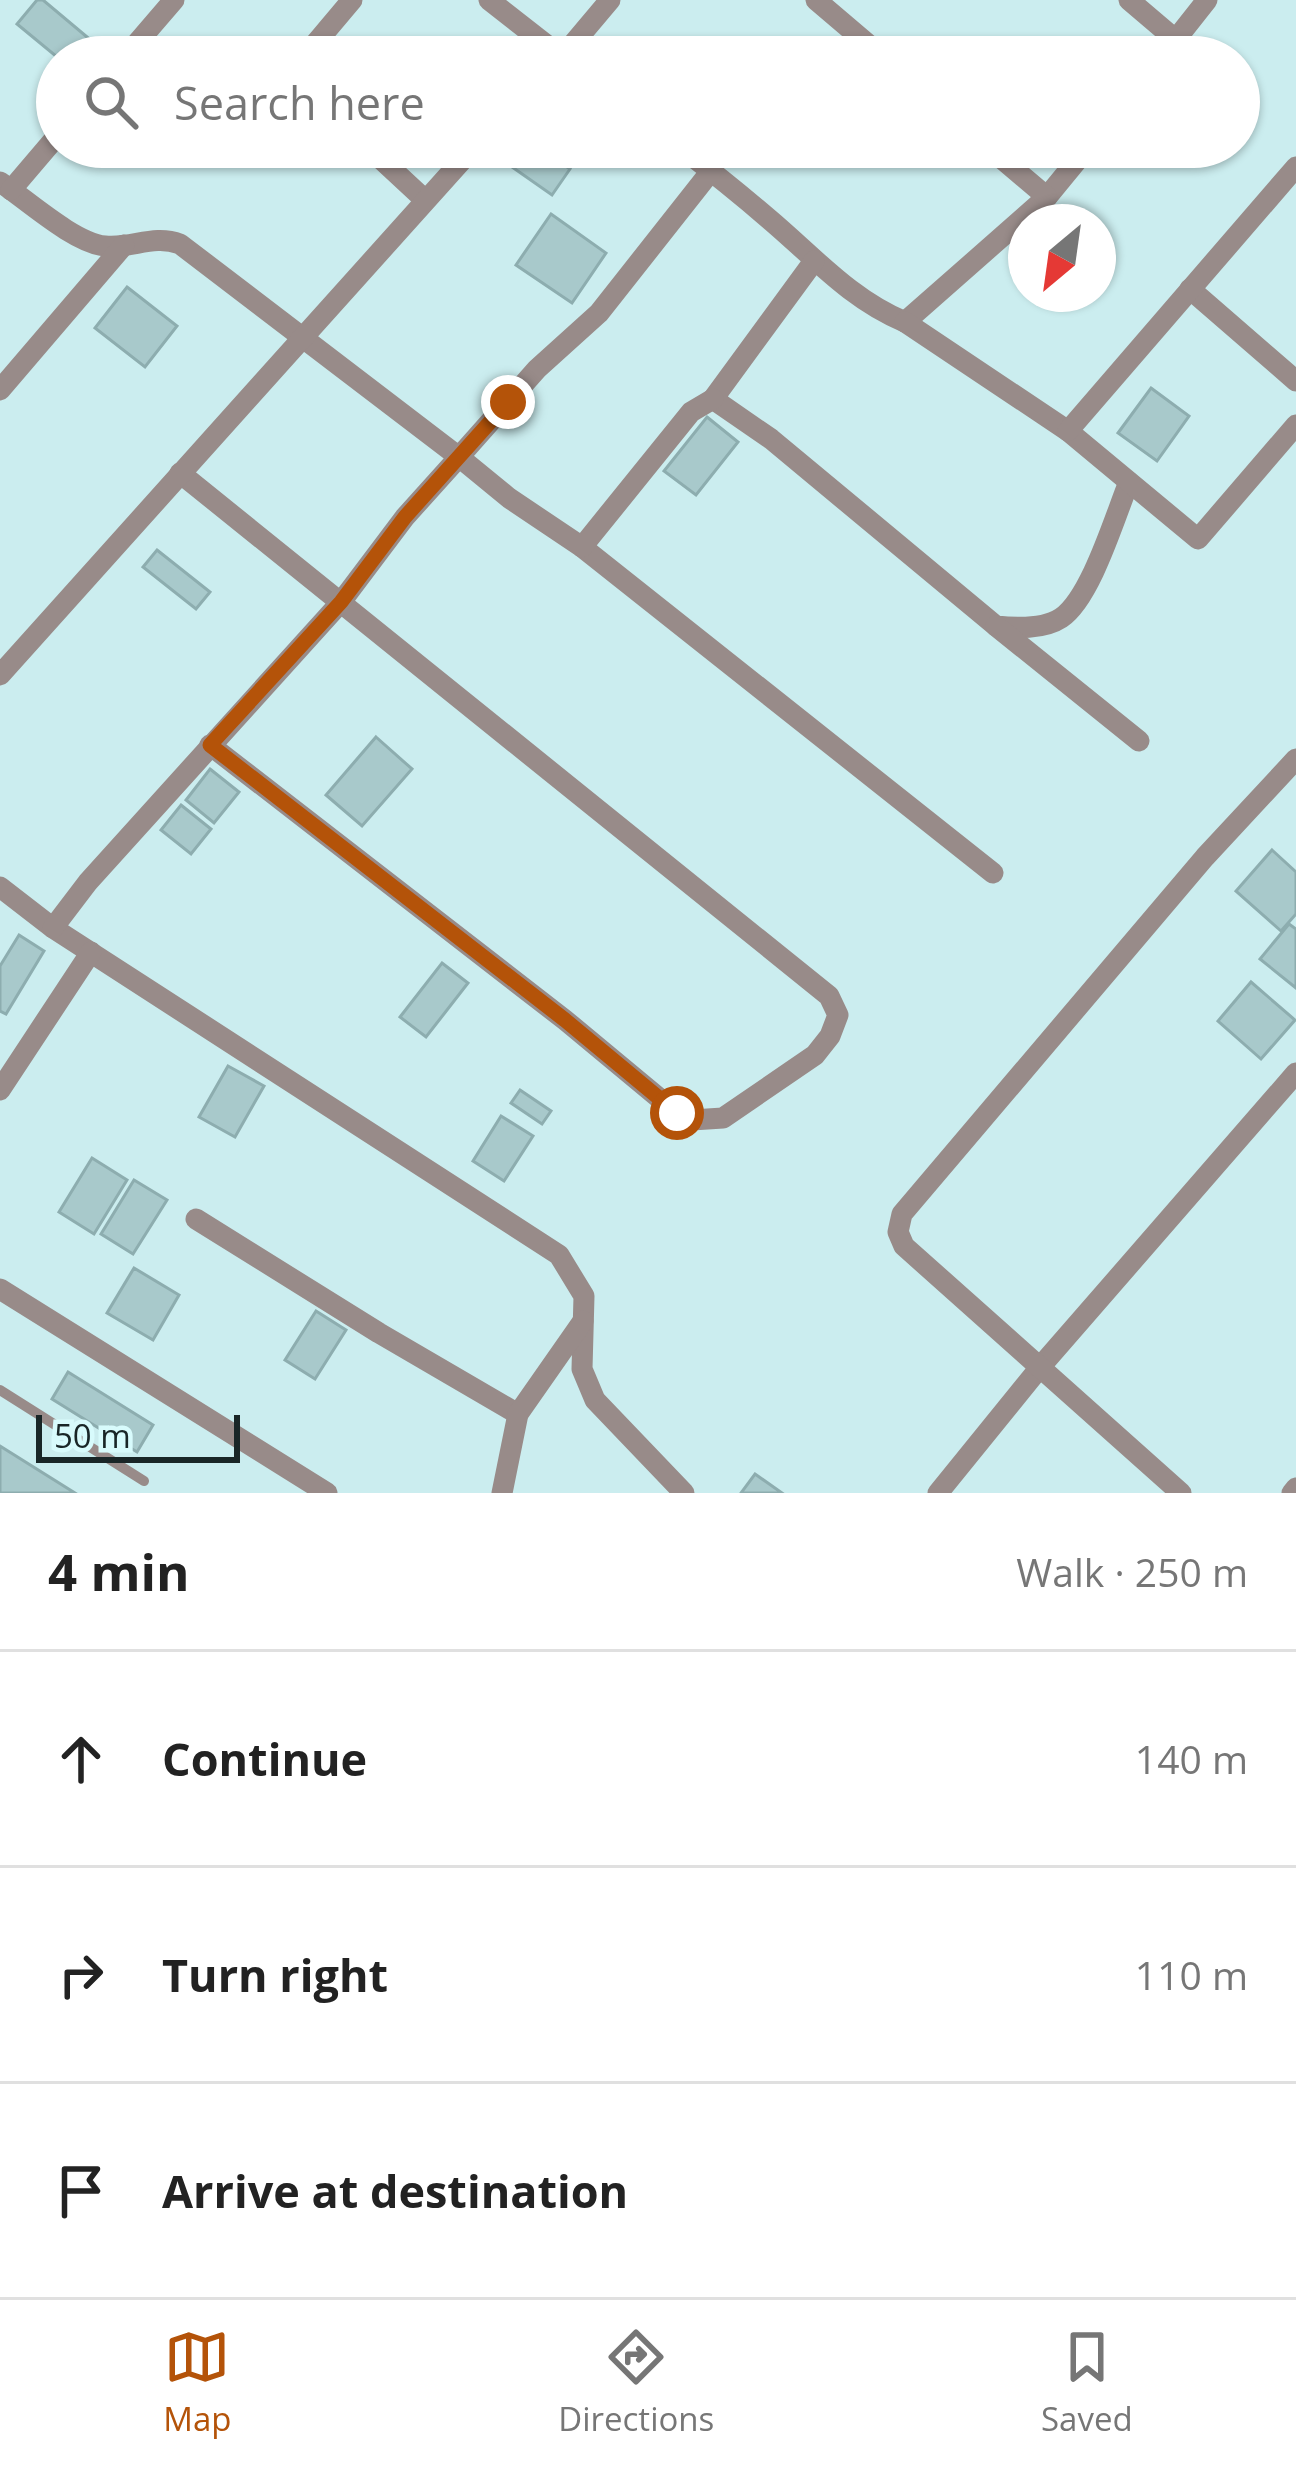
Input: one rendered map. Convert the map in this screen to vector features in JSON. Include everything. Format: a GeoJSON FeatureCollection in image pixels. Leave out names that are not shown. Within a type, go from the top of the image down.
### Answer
{"type":"FeatureCollection","features":[{"type":"Feature","properties":{"kind":"street"},"geometry":{"type":"LineString","coordinates":[[143,36],[174,0]]}},
{"type":"Feature","properties":{"kind":"street"},"geometry":{"type":"LineString","coordinates":[[322,36],[352,0]]}},
{"type":"Feature","properties":{"kind":"street"},"geometry":{"type":"LineString","coordinates":[[489,0],[535,36]]}},
{"type":"Feature","properties":{"kind":"street"},"geometry":{"type":"LineString","coordinates":[[580,36],[610,0]]}},
{"type":"Feature","properties":{"kind":"street"},"geometry":{"type":"LineString","coordinates":[[816,0],[858,36]]}},
{"type":"Feature","properties":{"kind":"street"},"geometry":{"type":"LineString","coordinates":[[1129,0],[1159,36]]}},
{"type":"Feature","properties":{"kind":"street"},"geometry":{"type":"LineString","coordinates":[[1178,36],[1207,0]]}},
{"type":"Feature","properties":{"kind":"street"},"geometry":{"type":"LineString","coordinates":[[36,157],[6,186],[97,244],[151,239],[180,244],[508,498],[582,547],[994,873]]}},
{"type":"Feature","properties":{"kind":"street"},"geometry":{"type":"LineString","coordinates":[[1068,431],[1296,167]]}},
{"type":"Feature","properties":{"kind":"street"},"geometry":{"type":"LineString","coordinates":[[391,168],[424,199]]}},
{"type":"Feature","properties":{"kind":"street"},"geometry":{"type":"LineString","coordinates":[[0,675],[454,168]]}},
{"type":"Feature","properties":{"kind":"street"},"geometry":{"type":"LineString","coordinates":[[708,168],[876,310],[905,322],[1068,431],[1198,539],[1296,424]]}},
{"type":"Feature","properties":{"kind":"street"},"geometry":{"type":"LineString","coordinates":[[1013,168],[1047,197]]}},
{"type":"Feature","properties":{"kind":"street"},"geometry":{"type":"LineString","coordinates":[[905,322],[1047,197],[1071,168]]}},
{"type":"Feature","properties":{"kind":"street"},"geometry":{"type":"LineString","coordinates":[[53,928],[88,882],[341,602],[405,517],[537,369],[598,313],[712,171]]}},
{"type":"Feature","properties":{"kind":"street"},"geometry":{"type":"LineString","coordinates":[[0,389],[124,245]]}},
{"type":"Feature","properties":{"kind":"street"},"geometry":{"type":"LineString","coordinates":[[582,547],[691,412],[712,399],[814,260]]}},
{"type":"Feature","properties":{"kind":"street"},"geometry":{"type":"LineString","coordinates":[[1190,290],[1296,381]]}},
{"type":"Feature","properties":{"kind":"street"},"geometry":{"type":"LineString","coordinates":[[712,399],[771,440],[1139,741]]}},
{"type":"Feature","properties":{"kind":"street"},"geometry":{"type":"LineString","coordinates":[[180,472],[829,996],[838,1015],[830,1036],[815,1055],[723,1118],[692,1120],[677,1113],[565,1020],[210,745]]}},
{"type":"Feature","properties":{"kind":"street"},"geometry":{"type":"LineString","coordinates":[[995,626],[1024,628],[1060,619],[1083,591],[1129,482]]}},
{"type":"Feature","properties":{"kind":"street"},"geometry":{"type":"LineString","coordinates":[[1181,1493],[904,1246],[898,1232],[902,1214],[1205,857],[1296,759]]}},
{"type":"Feature","properties":{"kind":"street"},"geometry":{"type":"LineString","coordinates":[[0,886],[53,928],[560,1255],[584,1296],[582,1369],[596,1400],[684,1493]]}},
{"type":"Feature","properties":{"kind":"street"},"geometry":{"type":"LineString","coordinates":[[0,1090],[91,952]]}},
{"type":"Feature","properties":{"kind":"street"},"geometry":{"type":"LineString","coordinates":[[938,1493],[1041,1366],[1296,1073]]}},
{"type":"Feature","properties":{"kind":"street"},"geometry":{"type":"LineString","coordinates":[[196,1219],[518,1414]]}},
{"type":"Feature","properties":{"kind":"street"},"geometry":{"type":"LineString","coordinates":[[0,1289],[327,1493]]}},
{"type":"Feature","properties":{"kind":"street"},"geometry":{"type":"LineString","coordinates":[[502,1493],[518,1414],[583,1321]]}},
{"type":"Feature","properties":{"kind":"lane"},"geometry":{"type":"LineString","coordinates":[[0,1390],[144,1481]]}},
{"type":"Feature","properties":{"kind":"building"},"geometry":{"type":"Polygon","coordinates":[[[37,0],[43,0],[86,36],[36,36],[36,40],[17,24],[37,0]]]}},
{"type":"Feature","properties":{"kind":"building"},"geometry":{"type":"Polygon","coordinates":[[[514,168],[570,169],[552,195],[514,168]]]}},
{"type":"Feature","properties":{"kind":"building"},"geometry":{"type":"Polygon","coordinates":[[[551,214],[606,253],[572,303],[516,265],[551,214]]]}},
{"type":"Feature","properties":{"kind":"building"},"geometry":{"type":"Polygon","coordinates":[[[127,287],[177,326],[145,367],[95,328],[127,287]]]}},
{"type":"Feature","properties":{"kind":"building"},"geometry":{"type":"Polygon","coordinates":[[[1151,388],[1189,416],[1157,461],[1118,433],[1151,388]]]}},
{"type":"Feature","properties":{"kind":"building"},"geometry":{"type":"Polygon","coordinates":[[[707,417],[738,442],[696,495],[664,471],[707,417]]]}},
{"type":"Feature","properties":{"kind":"building"},"geometry":{"type":"Polygon","coordinates":[[[157,550],[210,592],[196,609],[143,567],[157,550]]]}},
{"type":"Feature","properties":{"kind":"building"},"geometry":{"type":"Polygon","coordinates":[[[376,737],[412,769],[362,826],[326,795],[376,737]]]}},
{"type":"Feature","properties":{"kind":"building"},"geometry":{"type":"Polygon","coordinates":[[[210,769],[239,792],[214,823],[186,800],[210,769]]]}},
{"type":"Feature","properties":{"kind":"building"},"geometry":{"type":"Polygon","coordinates":[[[181,805],[211,829],[191,854],[161,830],[181,805]]]}},
{"type":"Feature","properties":{"kind":"building"},"geometry":{"type":"Polygon","coordinates":[[[1272,850],[1296,872],[1296,914],[1281,931],[1236,891],[1272,850]]]}},
{"type":"Feature","properties":{"kind":"building"},"geometry":{"type":"Polygon","coordinates":[[[1289,924],[1296,929],[1296,988],[1260,959],[1289,924]]]}},
{"type":"Feature","properties":{"kind":"building"},"geometry":{"type":"Polygon","coordinates":[[[19,935],[44,951],[6,1014],[0,1011],[0,966],[19,935]]]}},
{"type":"Feature","properties":{"kind":"building"},"geometry":{"type":"Polygon","coordinates":[[[442,963],[468,983],[426,1037],[400,1017],[442,963]]]}},
{"type":"Feature","properties":{"kind":"building"},"geometry":{"type":"Polygon","coordinates":[[[1251,982],[1295,1020],[1261,1059],[1218,1021],[1251,982]]]}},
{"type":"Feature","properties":{"kind":"building"},"geometry":{"type":"Polygon","coordinates":[[[228,1066],[264,1086],[235,1137],[199,1117],[228,1066]]]}},
{"type":"Feature","properties":{"kind":"building"},"geometry":{"type":"Polygon","coordinates":[[[520,1090],[551,1111],[542,1124],[511,1103],[520,1090]]]}},
{"type":"Feature","properties":{"kind":"building"},"geometry":{"type":"Polygon","coordinates":[[[501,1116],[533,1136],[504,1181],[473,1161],[501,1116]]]}},
{"type":"Feature","properties":{"kind":"building"},"geometry":{"type":"Polygon","coordinates":[[[92,1158],[127,1180],[94,1234],[59,1212],[92,1158]]]}},
{"type":"Feature","properties":{"kind":"building"},"geometry":{"type":"Polygon","coordinates":[[[134,1180],[167,1200],[133,1254],[101,1234],[134,1180]]]}},
{"type":"Feature","properties":{"kind":"building"},"geometry":{"type":"Polygon","coordinates":[[[134,1268],[179,1295],[153,1340],[107,1313],[134,1268]]]}},
{"type":"Feature","properties":{"kind":"building"},"geometry":{"type":"Polygon","coordinates":[[[316,1311],[346,1330],[315,1379],[285,1360],[316,1311]]]}},
{"type":"Feature","properties":{"kind":"building"},"geometry":{"type":"Polygon","coordinates":[[[68,1372],[153,1425],[137,1452],[52,1399],[68,1372]]]}},
{"type":"Feature","properties":{"kind":"building"},"geometry":{"type":"Polygon","coordinates":[[[0,1446],[75,1493],[0,1493],[0,1446]]]}},
{"type":"Feature","properties":{"kind":"building"},"geometry":{"type":"Polygon","coordinates":[[[755,1474],[782,1493],[741,1493],[755,1474]]]}},
{"type":"Feature","properties":{"kind":"route"},"geometry":{"type":"LineString","coordinates":[[508,402],[405,517],[341,602],[210,745],[565,1020],[677,1113]]}}]}
